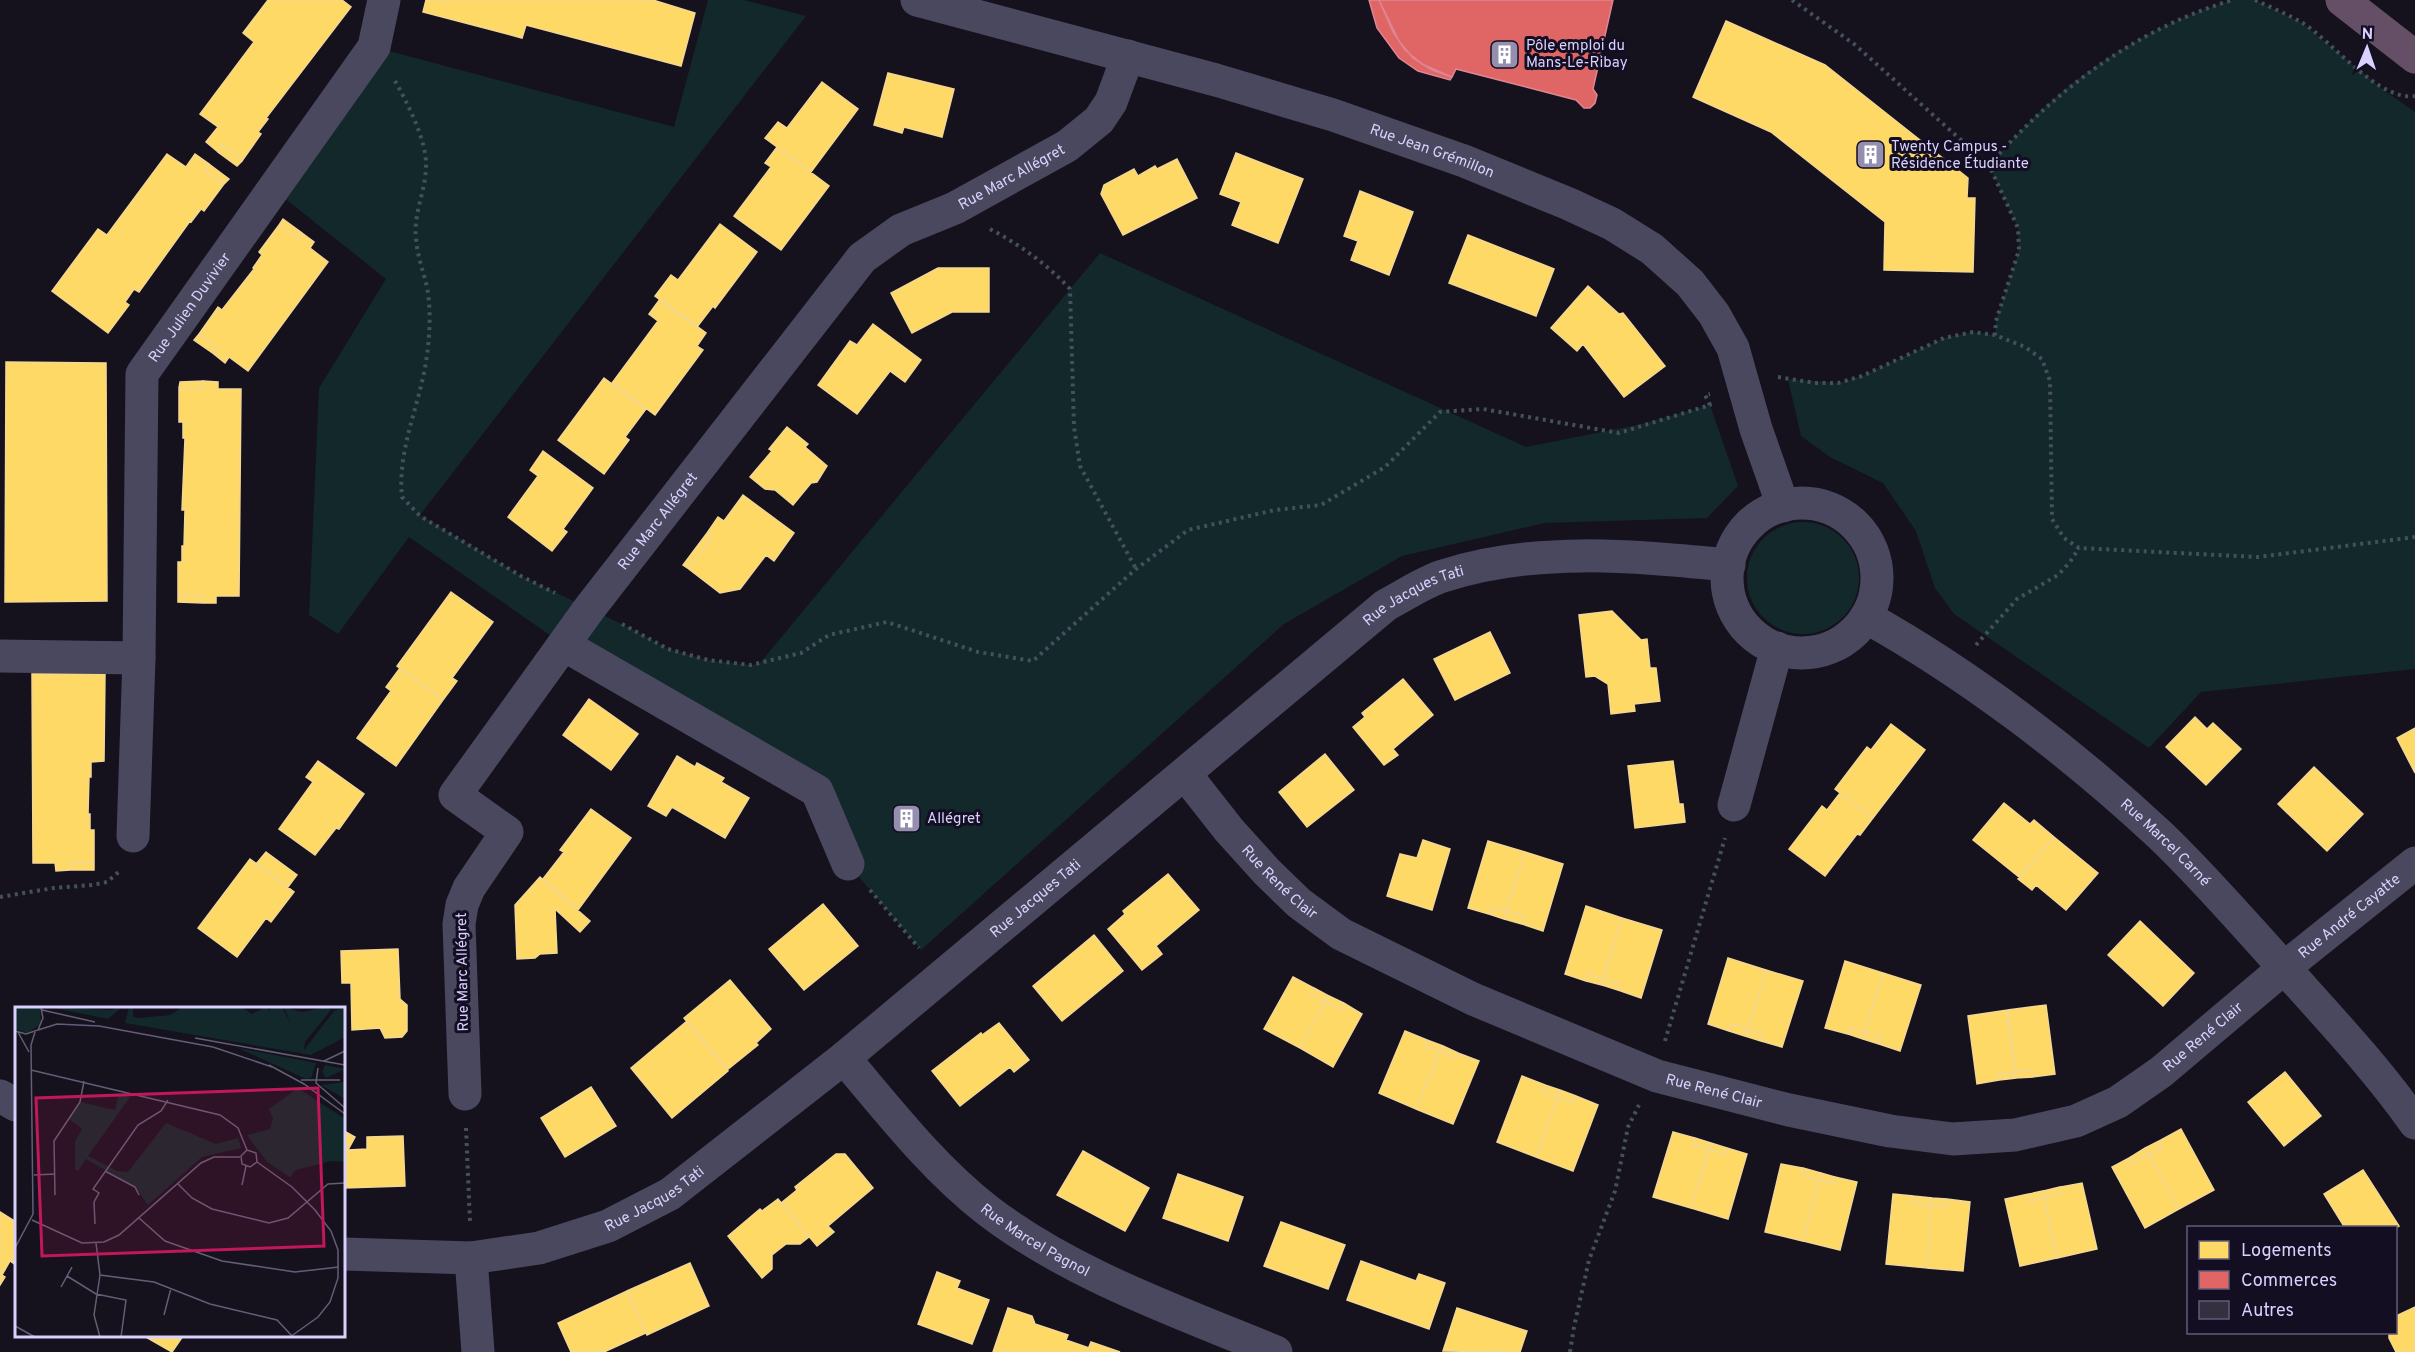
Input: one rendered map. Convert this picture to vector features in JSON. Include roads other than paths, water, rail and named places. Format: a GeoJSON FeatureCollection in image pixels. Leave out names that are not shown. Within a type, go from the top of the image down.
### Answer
{"type":"FeatureCollection","features":[{"type":"Feature","properties":{"kind":"highway"},"geometry":{"type":"LineString","coordinates":[[2342,0],[2415,57]]}},
{"type":"Feature","properties":{"kind":"street","name":"Rue Julien Duvivier"},"geometry":{"type":"LineString","coordinates":[[133,836],[139,658],[142,374],[374,47],[384,0]]}},
{"type":"Feature","properties":{"kind":"street","name":"Rue Jean Grémillon"},"geometry":{"type":"LineString","coordinates":[[917,0],[1216,80],[1344,119],[1464,161],[1612,224],[1652,249],[1690,284],[1714,314],[1733,348],[1783,506]]}},
{"type":"Feature","properties":{"kind":"street","name":"Rue Marc Allégret"},"geometry":{"type":"LineString","coordinates":[[465,1094],[459,933],[462,905],[469,888],[507,832],[454,795],[589,609],[862,258],[901,230],[955,207],[1067,146],[1099,120],[1111,102],[1128,56]]}},
{"type":"Feature","properties":{"kind":"street"},"geometry":{"type":"LineString","coordinates":[[1813,504],[1832,509],[1848,519],[1862,533],[1872,551],[1877,570],[1876,589],[1866,617],[1848,637],[1823,650],[1795,652],[1777,648],[1755,636],[1738,616],[1729,591],[1729,565],[1734,547],[1744,531],[1766,513],[1783,506],[1813,504]]}},
{"type":"Feature","properties":{"kind":"street","name":"Rue Jacques Tati"},"geometry":{"type":"LineString","coordinates":[[345,1254],[471,1258],[539,1248],[608,1226],[670,1194],[844,1058],[1386,605],[1442,576],[1504,560],[1567,554],[1729,565]]}},
{"type":"Feature","properties":{"kind":"street","name":"Rue Marcel Carné"},"geometry":{"type":"LineString","coordinates":[[1866,617],[1953,670],[2088,772],[2160,835],[2220,896],[2348,1038],[2415,1123]]}},
{"type":"Feature","properties":{"kind":"street"},"geometry":{"type":"LineString","coordinates":[[564,645],[817,791],[849,864]]}},
{"type":"Feature","properties":{"kind":"street"},"geometry":{"type":"LineString","coordinates":[[1734,805],[1777,648]]}},
{"type":"Feature","properties":{"kind":"street"},"geometry":{"type":"LineString","coordinates":[[0,656],[139,658]]}},
{"type":"Feature","properties":{"kind":"street","name":"Rue René Clair"},"geometry":{"type":"LineString","coordinates":[[1185,774],[1229,830],[1267,872],[1299,903],[1341,934],[1521,1020],[1657,1076],[1789,1110],[1890,1131],[1953,1139],[2015,1135],[2076,1121],[2118,1102],[2161,1072],[2284,968]]}},
{"type":"Feature","properties":{"kind":"street","name":"Rue André Cayatte"},"geometry":{"type":"LineString","coordinates":[[2284,968],[2415,862]]}},
{"type":"Feature","properties":{"kind":"street","name":"Rue Marcel Pagnol"},"geometry":{"type":"LineString","coordinates":[[844,1058],[940,1168],[987,1210],[1058,1257],[1276,1352]]}},
{"type":"Feature","properties":{"kind":"street"},"geometry":{"type":"LineString","coordinates":[[0,1096],[15,1104]]}},
{"type":"Feature","properties":{"kind":"street"},"geometry":{"type":"LineString","coordinates":[[471,1258],[478,1352]]}},
{"type":"Feature","properties":{"kind":"place","name":"Pôle emploi du Mans-Le-Ribay"},"geometry":{"type":"Point","coordinates":[1505,54]}},
{"type":"Feature","properties":{"kind":"place","name":"Twenty Campus - Résidence Étudiante"},"geometry":{"type":"Point","coordinates":[1870,155]}},
{"type":"Feature","properties":{"kind":"place","name":"Allégret"},"geometry":{"type":"Point","coordinates":[906,818]}}]}
